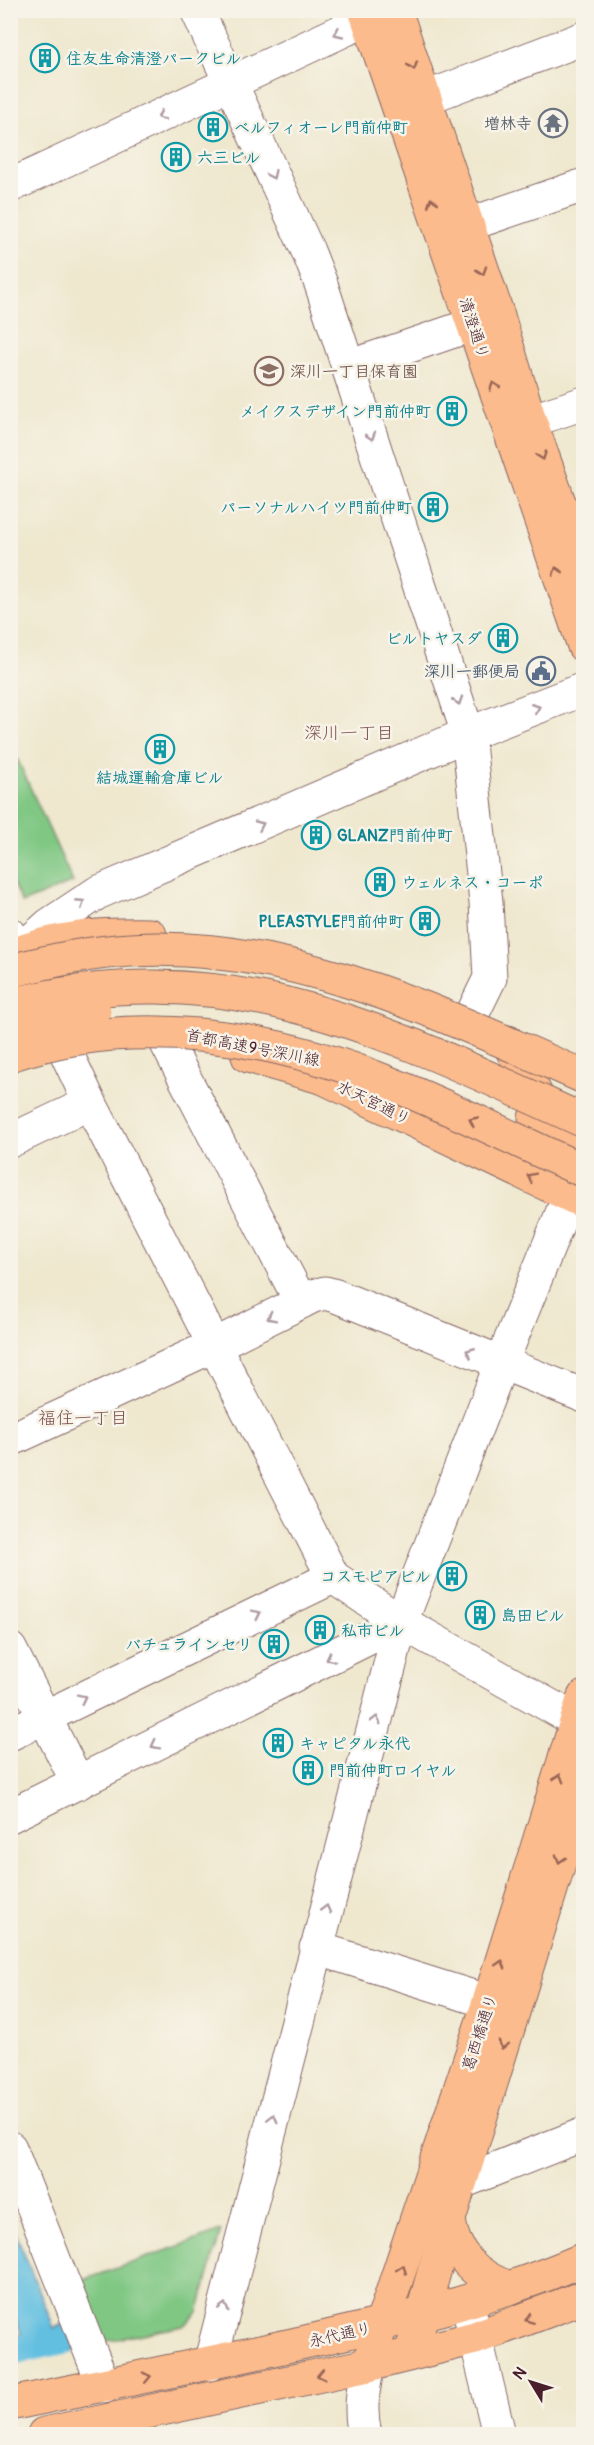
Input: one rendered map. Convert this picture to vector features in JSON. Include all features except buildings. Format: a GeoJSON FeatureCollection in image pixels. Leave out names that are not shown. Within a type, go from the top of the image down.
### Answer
{"type":"FeatureCollection","features":[{"type":"Feature","properties":{"kind":"main road","name":"清澄通り"},"geometry":{"type":"LineString","coordinates":[[380,13],[423,99],[467,225],[486,320],[530,421],[584,572]]}},
{"type":"Feature","properties":{"kind":"main road","name":"清澄通り"},"geometry":{"type":"LineString","coordinates":[[380,13],[486,320],[584,646]]}},
{"type":"Feature","properties":{"kind":"main road"},"geometry":{"type":"LineString","coordinates":[[13,953],[53,941],[85,937],[171,935],[293,958],[369,979],[468,1023],[550,1064],[584,1077]]}},
{"type":"Feature","properties":{"kind":"main road"},"geometry":{"type":"LineString","coordinates":[[13,953],[68,958],[132,950],[203,951],[269,960],[329,975],[381,992],[584,1077]]}},
{"type":"Feature","properties":{"kind":"main road"},"geometry":{"type":"LineString","coordinates":[[10,1005],[70,993],[155,986],[221,990],[277,1000],[370,1028],[419,1047],[584,1121]]}},
{"type":"Feature","properties":{"kind":"main road"},"geometry":{"type":"LineString","coordinates":[[10,1029],[103,1009],[168,1007],[247,1014],[281,1021],[417,1066],[584,1141]]}},
{"type":"Feature","properties":{"kind":"main road","name":"首都高速9号深川線"},"geometry":{"type":"LineString","coordinates":[[10,1055],[78,1039],[140,1032],[202,1036],[294,1052],[390,1083],[579,1190]]}},
{"type":"Feature","properties":{"kind":"main road"},"geometry":{"type":"LineString","coordinates":[[508,1042],[540,1102],[572,1133],[584,1141]]}},
{"type":"Feature","properties":{"kind":"main road","name":"水天宮通り"},"geometry":{"type":"LineString","coordinates":[[10,1064],[64,1050],[104,1044],[167,1044],[207,1048],[266,1060],[324,1078],[579,1190]]}},
{"type":"Feature","properties":{"kind":"main road"},"geometry":{"type":"LineString","coordinates":[[550,1064],[584,1056]]}},
{"type":"Feature","properties":{"kind":"main road","name":"葛西橋通り"},"geometry":{"type":"LineString","coordinates":[[368,2365],[489,2002],[581,1714]]}},
{"type":"Feature","properties":{"kind":"main road","name":"葛西橋通り"},"geometry":{"type":"LineString","coordinates":[[411,2354],[449,2219],[584,1783]]}},
{"type":"Feature","properties":{"kind":"main road"},"geometry":{"type":"LineString","coordinates":[[449,2219],[450,2235],[462,2256],[492,2280],[510,2288]]}},
{"type":"Feature","properties":{"kind":"main road","name":"永代通り"},"geometry":{"type":"LineString","coordinates":[[12,2404],[210,2364],[382,2324],[467,2302],[584,2259]]}},
{"type":"Feature","properties":{"kind":"main road"},"geometry":{"type":"LineString","coordinates":[[44,2434],[102,2422],[139,2425],[476,2337],[584,2297]]}},
{"type":"Feature","properties":{"kind":"street"},"geometry":{"type":"LineString","coordinates":[[197,10],[321,284],[468,734],[486,902],[490,978],[468,1023]]}},
{"type":"Feature","properties":{"kind":"street"},"geometry":{"type":"LineString","coordinates":[[10,186],[380,13]]}},
{"type":"Feature","properties":{"kind":"street"},"geometry":{"type":"LineString","coordinates":[[423,99],[584,38]]}},
{"type":"Feature","properties":{"kind":"street"},"geometry":{"type":"LineString","coordinates":[[467,225],[584,185]]}},
{"type":"Feature","properties":{"kind":"street"},"geometry":{"type":"LineString","coordinates":[[348,367],[486,320]]}},
{"type":"Feature","properties":{"kind":"street"},"geometry":{"type":"LineString","coordinates":[[530,421],[584,403]]}},
{"type":"Feature","properties":{"kind":"street"},"geometry":{"type":"LineString","coordinates":[[581,1714],[401,1622],[333,1577],[13,953],[98,893],[468,734],[584,689]]}},
{"type":"Feature","properties":{"kind":"street"},"geometry":{"type":"LineString","coordinates":[[167,1044],[301,1302]]}},
{"type":"Feature","properties":{"kind":"street"},"geometry":{"type":"LineString","coordinates":[[10,1141],[90,1103]]}},
{"type":"Feature","properties":{"kind":"street"},"geometry":{"type":"LineString","coordinates":[[210,2364],[401,1622],[501,1364],[579,1190]]}},
{"type":"Feature","properties":{"kind":"street"},"geometry":{"type":"LineString","coordinates":[[10,1440],[215,1345],[301,1302],[325,1293],[584,1396]]}},
{"type":"Feature","properties":{"kind":"street"},"geometry":{"type":"LineString","coordinates":[[10,1734],[333,1577]]}},
{"type":"Feature","properties":{"kind":"street"},"geometry":{"type":"LineString","coordinates":[[10,1816],[401,1622]]}},
{"type":"Feature","properties":{"kind":"street"},"geometry":{"type":"LineString","coordinates":[[10,1648],[78,1784]]}},
{"type":"Feature","properties":{"kind":"street"},"geometry":{"type":"LineString","coordinates":[[316,1948],[489,2002]]}},
{"type":"Feature","properties":{"kind":"street"},"geometry":{"type":"LineString","coordinates":[[462,2182],[584,2134]]}},
{"type":"Feature","properties":{"kind":"street"},"geometry":{"type":"LineString","coordinates":[[10,2148],[97,2387]]}},
{"type":"Feature","properties":{"kind":"street"},"geometry":{"type":"LineString","coordinates":[[467,2302],[499,2434]]}},
{"type":"Feature","properties":{"kind":"street"},"geometry":{"type":"LineString","coordinates":[[365,2434],[360,2416],[368,2365]]}},
{"type":"Feature","properties":{"kind":"green space"},"geometry":{"type":"Polygon","coordinates":[[[10,743],[73,882],[22,903],[11,880],[10,743]]]}},
{"type":"Feature","properties":{"kind":"green space"},"geometry":{"type":"Polygon","coordinates":[[[221,2231],[198,2313],[183,2326],[98,2343],[78,2282],[221,2231]]]}},
{"type":"Feature","properties":{"kind":"water"},"geometry":{"type":"Polygon","coordinates":[[[10,2219],[54,2328],[64,2324],[75,2348],[43,2434],[11,2339],[21,2334],[11,2307],[10,2219]]]}},
{"type":"Feature","properties":{"kind":"pier"},"geometry":{"type":"Polygon","coordinates":[[[79,2351],[104,2434],[40,2434],[17,2364],[79,2351]]]}},
{"type":"Feature","properties":{"kind":"place","name":"住友生命清澄パークビル"},"geometry":{"type":"Point","coordinates":[45,58]}},
{"type":"Feature","properties":{"kind":"place","name":"増林寺"},"geometry":{"type":"Point","coordinates":[553,123]}},
{"type":"Feature","properties":{"kind":"place","name":"ベルフィオーレ門前仲町"},"geometry":{"type":"Point","coordinates":[213,127]}},
{"type":"Feature","properties":{"kind":"place","name":"六三ビル"},"geometry":{"type":"Point","coordinates":[176,157]}},
{"type":"Feature","properties":{"kind":"place","name":"深川一丁目保育園"},"geometry":{"type":"Point","coordinates":[269,371]}},
{"type":"Feature","properties":{"kind":"place","name":"メイクスデザイン門前仲町"},"geometry":{"type":"Point","coordinates":[452,411]}},
{"type":"Feature","properties":{"kind":"place","name":"パーソナルハイツ門前仲町"},"geometry":{"type":"Point","coordinates":[433,507]}},
{"type":"Feature","properties":{"kind":"place","name":"ビルトヤスダ"},"geometry":{"type":"Point","coordinates":[503,638]}},
{"type":"Feature","properties":{"kind":"place","name":"深川一郵便局"},"geometry":{"type":"Point","coordinates":[541,671]}},
{"type":"Feature","properties":{"kind":"place","name":"結城運輸倉庫ビル"},"geometry":{"type":"Point","coordinates":[160,749]}},
{"type":"Feature","properties":{"kind":"place","name":"GLANZ門前仲町"},"geometry":{"type":"Point","coordinates":[316,835]}},
{"type":"Feature","properties":{"kind":"place","name":"ウェルネス・コーポ"},"geometry":{"type":"Point","coordinates":[380,882]}},
{"type":"Feature","properties":{"kind":"place","name":"PLEASTYLE門前仲町"},"geometry":{"type":"Point","coordinates":[425,921]}},
{"type":"Feature","properties":{"kind":"place","name":"コスモピアビル"},"geometry":{"type":"Point","coordinates":[452,1576]}},
{"type":"Feature","properties":{"kind":"place","name":"島田ビル"},"geometry":{"type":"Point","coordinates":[480,1615]}},
{"type":"Feature","properties":{"kind":"place","name":"私市ビル"},"geometry":{"type":"Point","coordinates":[320,1630]}},
{"type":"Feature","properties":{"kind":"place","name":"バチュラインセリ"},"geometry":{"type":"Point","coordinates":[274,1644]}},
{"type":"Feature","properties":{"kind":"place","name":"キャピタル永代"},"geometry":{"type":"Point","coordinates":[278,1743]}},
{"type":"Feature","properties":{"kind":"place","name":"門前仲町ロイヤル"},"geometry":{"type":"Point","coordinates":[308,1770]}},
{"type":"Feature","properties":{"kind":"district","name":"深川一丁目"},"geometry":{"type":"Point","coordinates":[349,733]}},
{"type":"Feature","properties":{"kind":"district","name":"福住一丁目"},"geometry":{"type":"Point","coordinates":[83,1418]}}]}
